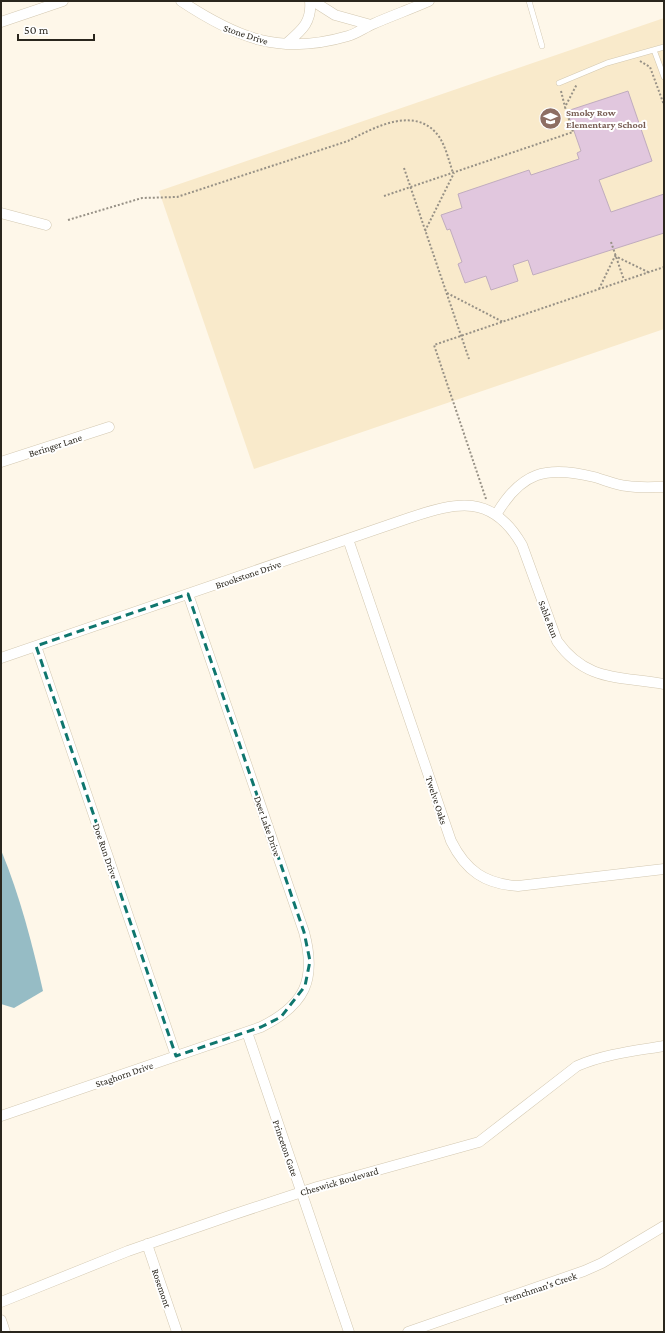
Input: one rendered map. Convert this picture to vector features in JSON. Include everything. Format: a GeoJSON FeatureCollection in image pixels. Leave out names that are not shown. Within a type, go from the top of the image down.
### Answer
{"type":"FeatureCollection","features":[{"type":"Feature","properties":{"kind":"street"},"geometry":{"type":"LineString","coordinates":[[1,22],[63,1]]}},
{"type":"Feature","properties":{"kind":"street"},"geometry":{"type":"LineString","coordinates":[[287,43],[307,24],[310,18],[310,1]]}},
{"type":"Feature","properties":{"kind":"street"},"geometry":{"type":"LineString","coordinates":[[313,1],[335,15],[371,25]]}},
{"type":"Feature","properties":{"kind":"street","name":"Stone Drive"},"geometry":{"type":"LineString","coordinates":[[185,2],[222,27],[237,33],[266,41],[309,44],[350,36],[371,25],[429,1]]}},
{"type":"Feature","properties":{"kind":"street"},"geometry":{"type":"LineString","coordinates":[[1,213],[46,225]]}},
{"type":"Feature","properties":{"kind":"street","name":"Beringer Lane"},"geometry":{"type":"LineString","coordinates":[[1,462],[109,427]]}},
{"type":"Feature","properties":{"kind":"street"},"geometry":{"type":"LineString","coordinates":[[497,512],[505,499],[518,486],[535,475],[546,472],[576,473],[627,486],[664,488]]}},
{"type":"Feature","properties":{"kind":"street","name":"Brookstone Drive"},"geometry":{"type":"LineString","coordinates":[[1,658],[448,506],[471,506],[497,512]]}},
{"type":"Feature","properties":{"kind":"street","name":"Sable Run"},"geometry":{"type":"LineString","coordinates":[[497,512],[514,532],[522,545],[557,641],[566,654],[591,672],[614,678],[664,684]]}},
{"type":"Feature","properties":{"kind":"street","name":"Twelve Oaks"},"geometry":{"type":"LineString","coordinates":[[348,539],[451,841],[458,856],[478,875],[490,881],[505,885],[518,886],[664,869]]}},
{"type":"Feature","properties":{"kind":"street","name":"Deer Lake Drive"},"geometry":{"type":"LineString","coordinates":[[188,594],[308,948],[308,972],[305,986],[298,999],[281,1017],[247,1032]]}},
{"type":"Feature","properties":{"kind":"street","name":"Doe Run Drive"},"geometry":{"type":"LineString","coordinates":[[36,646],[176,1056]]}},
{"type":"Feature","properties":{"kind":"street","name":"Staghorn Drive"},"geometry":{"type":"LineString","coordinates":[[1,1116],[247,1032]]}},
{"type":"Feature","properties":{"kind":"street","name":"Princeton Gate"},"geometry":{"type":"LineString","coordinates":[[247,1032],[349,1332]]}},
{"type":"Feature","properties":{"kind":"street","name":"Cheswick Boulevard"},"geometry":{"type":"LineString","coordinates":[[1,1302],[147,1244],[301,1192],[479,1142],[577,1066],[592,1060],[612,1055],[664,1046]]}},
{"type":"Feature","properties":{"kind":"street","name":"Frenchman's Creek"},"geometry":{"type":"LineString","coordinates":[[408,1332],[584,1271],[602,1263],[664,1226]]}},
{"type":"Feature","properties":{"kind":"street","name":"Rosemont"},"geometry":{"type":"LineString","coordinates":[[147,1244],[176,1332]]}},
{"type":"Feature","properties":{"kind":"street"},"geometry":{"type":"LineString","coordinates":[[1,1320],[5,1332]]}},
{"type":"Feature","properties":{"kind":"lane"},"geometry":{"type":"LineString","coordinates":[[529,1],[542,46]]}},
{"type":"Feature","properties":{"kind":"lane"},"geometry":{"type":"LineString","coordinates":[[561,85],[607,63],[664,47]]}},
{"type":"Feature","properties":{"kind":"lane"},"geometry":{"type":"LineString","coordinates":[[654,50],[664,77]]}},
{"type":"Feature","properties":{"kind":"path"},"geometry":{"type":"LineString","coordinates":[[638,61],[650,67],[664,105]]}},
{"type":"Feature","properties":{"kind":"path"},"geometry":{"type":"LineString","coordinates":[[565,107],[577,83],[572,83]]}},
{"type":"Feature","properties":{"kind":"path"},"geometry":{"type":"LineString","coordinates":[[384,196],[573,132],[565,107],[561,85]]}},
{"type":"Feature","properties":{"kind":"path"},"geometry":{"type":"LineString","coordinates":[[68,220],[142,198],[177,197],[348,141],[371,128],[393,121],[411,121],[432,129],[443,144],[454,172],[425,231]]}},
{"type":"Feature","properties":{"kind":"path"},"geometry":{"type":"LineString","coordinates":[[404,168],[468,359]]}},
{"type":"Feature","properties":{"kind":"path"},"geometry":{"type":"LineString","coordinates":[[611,242],[624,281]]}},
{"type":"Feature","properties":{"kind":"path"},"geometry":{"type":"LineString","coordinates":[[616,256],[648,272]]}},
{"type":"Feature","properties":{"kind":"path"},"geometry":{"type":"LineString","coordinates":[[599,289],[616,256]]}},
{"type":"Feature","properties":{"kind":"path"},"geometry":{"type":"LineString","coordinates":[[497,512],[486,500],[434,345],[663,268]]}},
{"type":"Feature","properties":{"kind":"path"},"geometry":{"type":"LineString","coordinates":[[446,293],[503,322]]}},
{"type":"Feature","properties":{"kind":"highlighted area"},"geometry":{"type":"Polygon","coordinates":[[[188,594],[304,932],[310,961],[305,986],[281,1017],[261,1027],[176,1056],[36,646],[188,594]]]}},
{"type":"Feature","properties":{"kind":"shaded area"},"geometry":{"type":"Polygon","coordinates":[[[664,18],[664,329],[254,469],[159,191],[664,18]]]}},
{"type":"Feature","properties":{"kind":"water"},"geometry":{"type":"Polygon","coordinates":[[[1,850],[25,920],[43,991],[14,1008],[1,1004],[1,850]]]}},
{"type":"Feature","properties":{"kind":"building"},"geometry":{"type":"Polygon","coordinates":[[[628,91],[652,161],[599,180],[611,212],[664,194],[664,233],[533,275],[528,260],[513,265],[518,281],[491,290],[486,276],[465,283],[458,264],[462,262],[450,229],[447,230],[441,215],[462,208],[458,194],[529,170],[531,175],[579,159],[577,153],[581,151],[567,111],[628,91]]]}},
{"type":"Feature","properties":{"kind":"place","name":"Smoky Row Elementary School"},"geometry":{"type":"Point","coordinates":[551,118]}}]}
